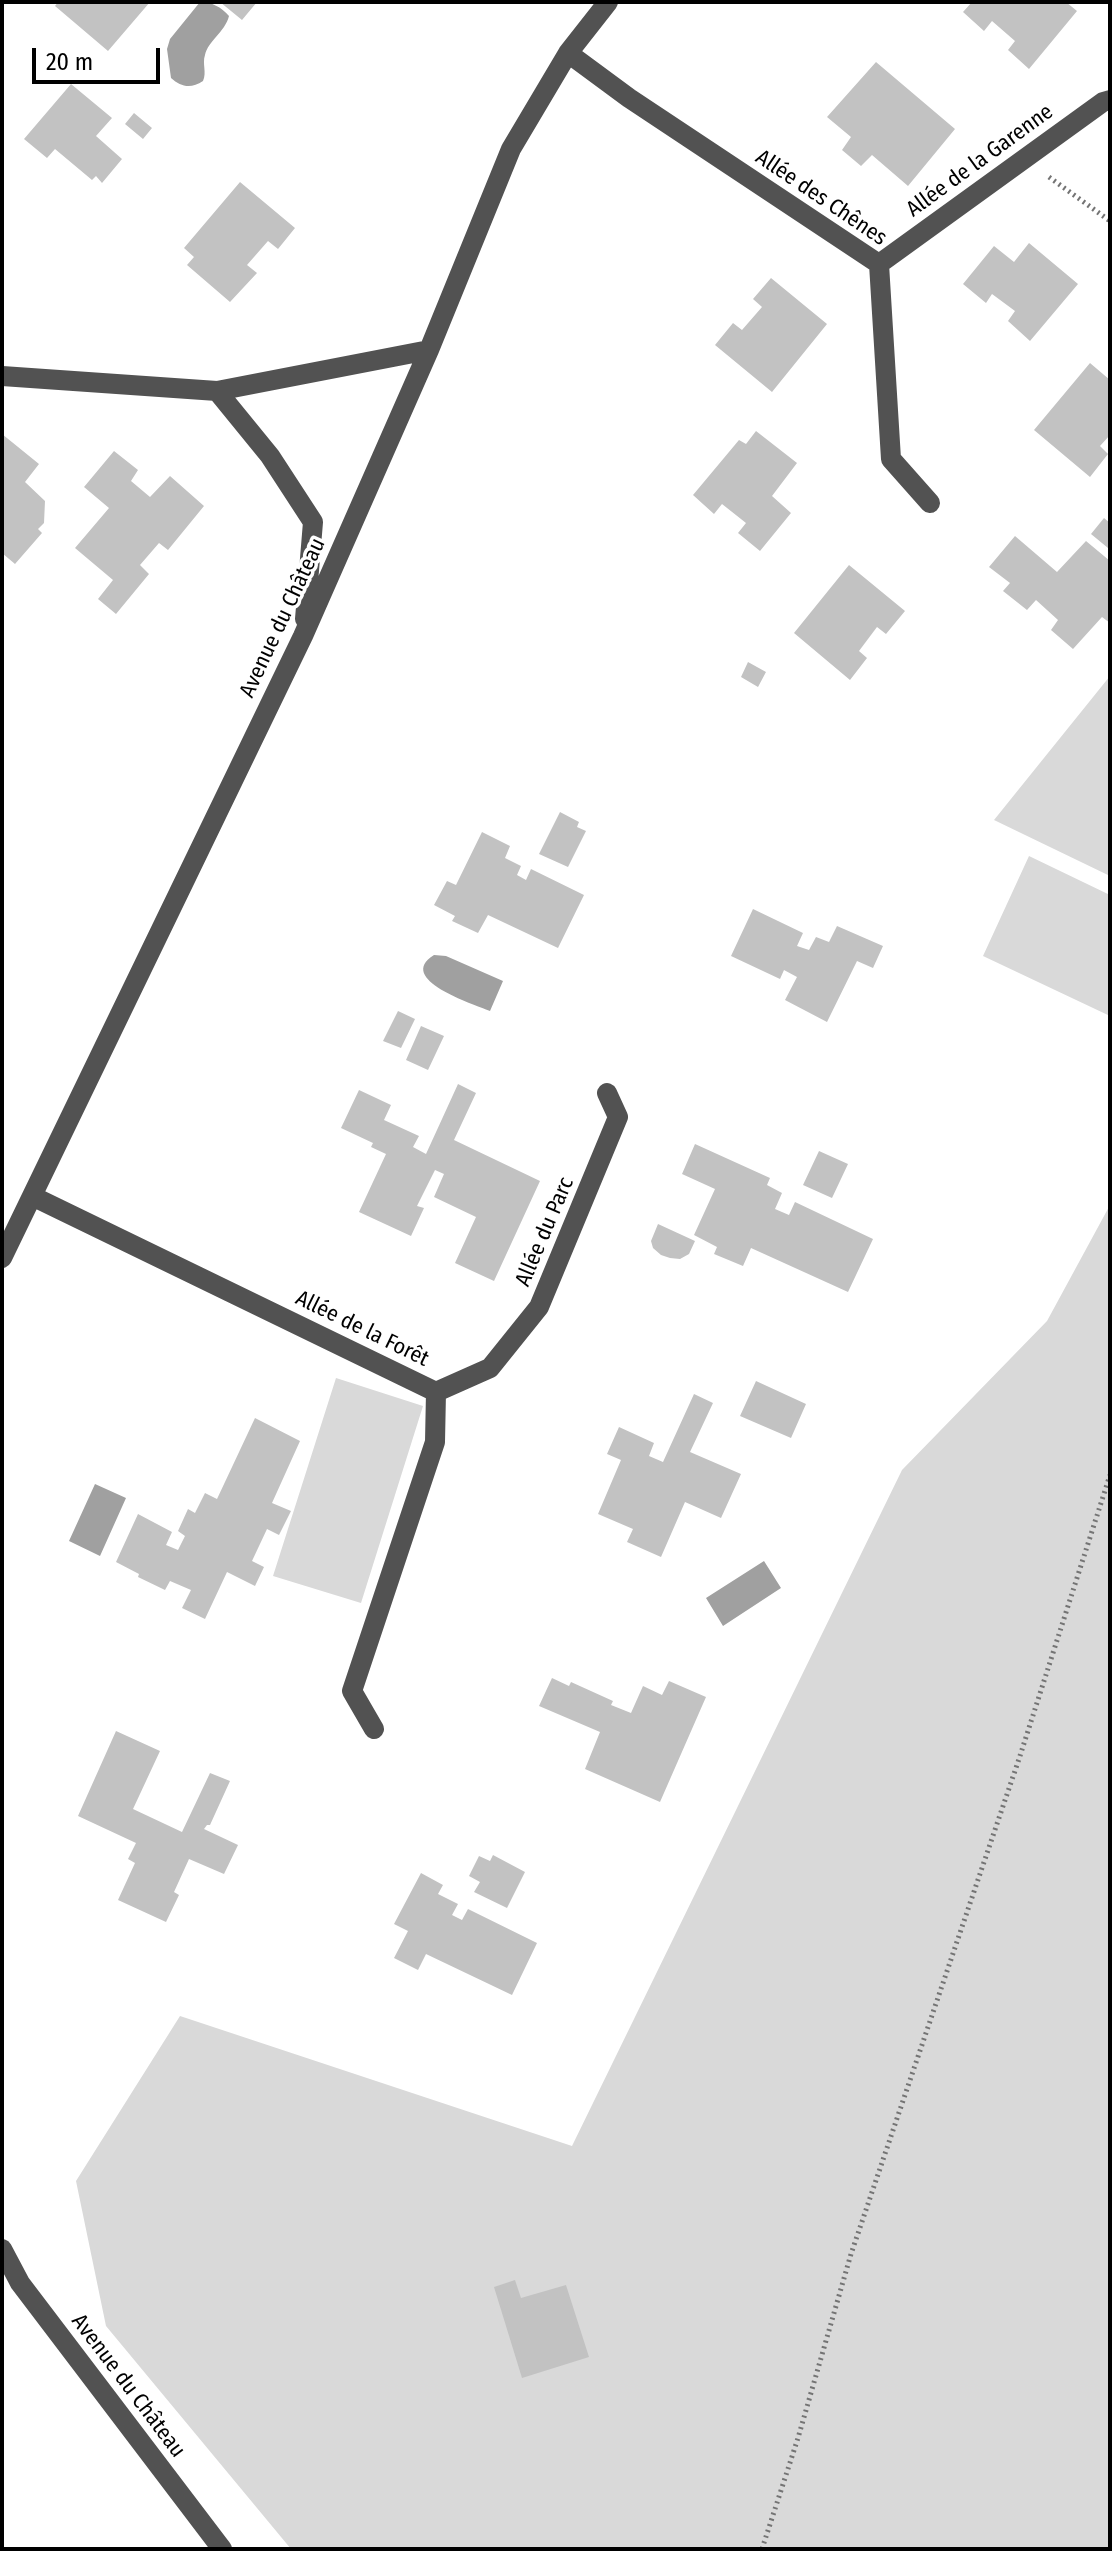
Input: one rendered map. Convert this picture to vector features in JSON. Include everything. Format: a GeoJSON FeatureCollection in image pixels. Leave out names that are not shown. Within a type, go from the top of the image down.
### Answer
{"type":"FeatureCollection","features":[{"type":"Feature","properties":{"kind":"street","name":"Avenue du Château"},"geometry":{"type":"LineString","coordinates":[[2,1258],[303,636],[429,350],[511,149],[568,53],[608,2]]}},
{"type":"Feature","properties":{"kind":"street","name":"Allée des Chênes"},"geometry":{"type":"LineString","coordinates":[[568,53],[629,98],[879,264],[891,459],[930,503]]}},
{"type":"Feature","properties":{"kind":"street","name":"Allée de la Garenne"},"geometry":{"type":"LineString","coordinates":[[879,264],[1103,102],[1110,100]]}},
{"type":"Feature","properties":{"kind":"street"},"geometry":{"type":"LineString","coordinates":[[2,376],[217,391],[429,350]]}},
{"type":"Feature","properties":{"kind":"street"},"geometry":{"type":"LineString","coordinates":[[217,391],[270,456],[313,522],[303,636]]}},
{"type":"Feature","properties":{"kind":"street","name":"Allée du Parc"},"geometry":{"type":"LineString","coordinates":[[436,1392],[490,1368],[539,1307],[618,1117],[607,1093]]}},
{"type":"Feature","properties":{"kind":"street","name":"Allée de la Forêt"},"geometry":{"type":"LineString","coordinates":[[32,1196],[436,1392],[435,1442],[352,1691],[374,1729]]}},
{"type":"Feature","properties":{"kind":"street","name":"Avenue du Château"},"geometry":{"type":"LineString","coordinates":[[2,2249],[11,2288],[222,2549]]}},
{"type":"Feature","properties":{"kind":"path"},"geometry":{"type":"LineString","coordinates":[[1025,159],[1110,221]]}},
{"type":"Feature","properties":{"kind":"path"},"geometry":{"type":"LineString","coordinates":[[762,2549],[798,2438],[851,2254],[1019,1759],[1110,1475]]}},
{"type":"Feature","properties":{"kind":"shaded area"},"geometry":{"type":"Polygon","coordinates":[[[200,2],[216,6],[229,16],[207,50],[203,81],[186,86],[171,78],[167,49],[170,39],[200,2]]]}},
{"type":"Feature","properties":{"kind":"shaded area"},"geometry":{"type":"Polygon","coordinates":[[[1110,676],[1110,876],[994,820],[1110,676]]]}},
{"type":"Feature","properties":{"kind":"shaded area"},"geometry":{"type":"Polygon","coordinates":[[[1029,856],[1110,895],[1110,1016],[983,956],[1029,856]]]}},
{"type":"Feature","properties":{"kind":"shaded area"},"geometry":{"type":"Polygon","coordinates":[[[434,955],[446,956],[503,981],[490,1011],[455,997],[430,981],[424,973],[425,964],[434,955]]]}},
{"type":"Feature","properties":{"kind":"shaded area"},"geometry":{"type":"Polygon","coordinates":[[[1110,1205],[1110,2549],[291,2549],[106,2326],[76,2181],[180,2016],[572,2146],[902,1470],[1047,1321],[1110,1205]]]}},
{"type":"Feature","properties":{"kind":"shaded area"},"geometry":{"type":"Polygon","coordinates":[[[336,1378],[423,1406],[361,1603],[273,1576],[336,1378]]]}},
{"type":"Feature","properties":{"kind":"shaded area"},"geometry":{"type":"Polygon","coordinates":[[[95,1484],[126,1498],[100,1556],[69,1541],[95,1484]]]}},
{"type":"Feature","properties":{"kind":"shaded area"},"geometry":{"type":"Polygon","coordinates":[[[764,1561],[781,1588],[723,1626],[706,1598],[764,1561]]]}},
{"type":"Feature","properties":{"kind":"building"},"geometry":{"type":"Polygon","coordinates":[[[58,2],[150,2],[108,51],[55,6],[58,2]]]}},
{"type":"Feature","properties":{"kind":"building"},"geometry":{"type":"Polygon","coordinates":[[[220,2],[257,2],[242,20],[220,2]]]}},
{"type":"Feature","properties":{"kind":"building"},"geometry":{"type":"Polygon","coordinates":[[[972,2],[1066,2],[1077,11],[1029,69],[1008,50],[1015,41],[992,21],[984,31],[963,12],[972,2]]]}},
{"type":"Feature","properties":{"kind":"building"},"geometry":{"type":"Polygon","coordinates":[[[876,62],[955,129],[908,186],[872,155],[861,166],[842,150],[851,137],[827,117],[876,62]]]}},
{"type":"Feature","properties":{"kind":"building"},"geometry":{"type":"Polygon","coordinates":[[[71,84],[112,118],[96,136],[122,159],[102,183],[96,176],[92,180],[55,149],[47,158],[24,139],[71,84]]]}},
{"type":"Feature","properties":{"kind":"building"},"geometry":{"type":"Polygon","coordinates":[[[134,113],[152,128],[143,139],[125,124],[134,113]]]}},
{"type":"Feature","properties":{"kind":"building"},"geometry":{"type":"Polygon","coordinates":[[[240,182],[295,228],[278,249],[268,241],[247,265],[257,273],[230,302],[187,265],[194,257],[184,248],[240,182]]]}},
{"type":"Feature","properties":{"kind":"building"},"geometry":{"type":"Polygon","coordinates":[[[1029,243],[1078,284],[1030,341],[1008,321],[1015,311],[992,294],[986,303],[963,284],[994,246],[1014,262],[1029,243]]]}},
{"type":"Feature","properties":{"kind":"building"},"geometry":{"type":"Polygon","coordinates":[[[771,278],[827,324],[772,392],[715,345],[733,323],[742,330],[762,307],[753,299],[771,278]]]}},
{"type":"Feature","properties":{"kind":"building"},"geometry":{"type":"Polygon","coordinates":[[[1090,363],[1110,380],[1110,435],[1100,446],[1108,454],[1090,477],[1034,430],[1090,363]]]}},
{"type":"Feature","properties":{"kind":"building"},"geometry":{"type":"Polygon","coordinates":[[[756,431],[797,463],[772,496],[791,513],[760,551],[738,533],[746,523],[722,504],[714,514],[693,495],[739,440],[746,444],[756,431]]]}},
{"type":"Feature","properties":{"kind":"building"},"geometry":{"type":"Polygon","coordinates":[[[2,434],[39,464],[25,482],[45,501],[44,523],[38,529],[42,533],[15,564],[2,553],[2,434]]]}},
{"type":"Feature","properties":{"kind":"building"},"geometry":{"type":"Polygon","coordinates":[[[114,451],[138,470],[131,481],[150,497],[170,476],[204,506],[168,550],[159,543],[140,565],[149,574],[116,614],[98,599],[113,580],[75,548],[109,508],[84,487],[114,451]]]}},
{"type":"Feature","properties":{"kind":"building"},"geometry":{"type":"Polygon","coordinates":[[[1104,518],[1110,523],[1108,548],[1091,534],[1104,518]]]}},
{"type":"Feature","properties":{"kind":"building"},"geometry":{"type":"Polygon","coordinates":[[[1015,536],[1057,572],[1086,541],[1110,561],[1110,623],[1102,617],[1073,649],[1051,630],[1058,620],[1036,600],[1027,610],[1003,591],[1010,583],[989,567],[1015,536]]]}},
{"type":"Feature","properties":{"kind":"building"},"geometry":{"type":"Polygon","coordinates":[[[849,565],[905,611],[886,634],[877,627],[859,651],[867,658],[850,680],[794,633],[849,565]]]}},
{"type":"Feature","properties":{"kind":"building"},"geometry":{"type":"Polygon","coordinates":[[[748,662],[766,672],[758,687],[741,677],[748,662]]]}},
{"type":"Feature","properties":{"kind":"building"},"geometry":{"type":"Polygon","coordinates":[[[560,812],[579,822],[577,827],[586,831],[568,867],[539,854],[560,812]]]}},
{"type":"Feature","properties":{"kind":"building"},"geometry":{"type":"Polygon","coordinates":[[[482,832],[510,846],[505,858],[521,866],[517,875],[526,880],[531,869],[584,895],[558,948],[488,915],[478,933],[452,921],[455,916],[434,905],[447,881],[456,885],[482,832]]]}},
{"type":"Feature","properties":{"kind":"building"},"geometry":{"type":"Polygon","coordinates":[[[753,909],[803,933],[797,946],[809,950],[816,937],[829,942],[837,926],[883,946],[873,968],[857,961],[827,1022],[785,1000],[797,977],[784,970],[780,979],[731,956],[753,909]]]}},
{"type":"Feature","properties":{"kind":"building"},"geometry":{"type":"Polygon","coordinates":[[[398,1011],[415,1019],[401,1048],[383,1041],[398,1011]]]}},
{"type":"Feature","properties":{"kind":"building"},"geometry":{"type":"Polygon","coordinates":[[[421,1026],[444,1036],[428,1070],[406,1060],[421,1026]]]}},
{"type":"Feature","properties":{"kind":"building"},"geometry":{"type":"Polygon","coordinates":[[[458,1084],[476,1093],[454,1140],[540,1181],[494,1281],[455,1263],[476,1217],[434,1197],[444,1174],[435,1170],[417,1206],[424,1208],[411,1236],[359,1212],[386,1154],[371,1147],[373,1143],[341,1128],[359,1090],[391,1105],[384,1120],[419,1136],[413,1147],[426,1154],[458,1084]]]}},
{"type":"Feature","properties":{"kind":"building"},"geometry":{"type":"Polygon","coordinates":[[[695,1144],[770,1178],[767,1185],[782,1193],[775,1209],[789,1215],[795,1202],[873,1239],[848,1292],[751,1248],[743,1266],[714,1254],[717,1247],[694,1235],[715,1189],[682,1174],[695,1144]]]}},
{"type":"Feature","properties":{"kind":"building"},"geometry":{"type":"Polygon","coordinates":[[[819,1151],[848,1164],[832,1198],[803,1185],[819,1151]]]}},
{"type":"Feature","properties":{"kind":"building"},"geometry":{"type":"Polygon","coordinates":[[[658,1224],[695,1241],[689,1254],[680,1259],[670,1258],[653,1248],[651,1241],[658,1224]]]}},
{"type":"Feature","properties":{"kind":"building"},"geometry":{"type":"Polygon","coordinates":[[[756,1381],[806,1404],[791,1438],[740,1416],[756,1381]]]}},
{"type":"Feature","properties":{"kind":"building"},"geometry":{"type":"Polygon","coordinates":[[[694,1394],[713,1403],[690,1452],[741,1474],[721,1518],[685,1502],[661,1557],[627,1542],[633,1529],[598,1514],[621,1460],[607,1454],[619,1427],[654,1443],[649,1456],[663,1462],[694,1394]]]}},
{"type":"Feature","properties":{"kind":"building"},"geometry":{"type":"Polygon","coordinates":[[[255,1418],[300,1441],[272,1503],[291,1511],[279,1535],[267,1529],[252,1561],[264,1567],[255,1586],[227,1572],[205,1619],[182,1608],[191,1590],[170,1581],[165,1590],[116,1562],[138,1514],[172,1532],[166,1545],[178,1550],[185,1536],[178,1531],[188,1509],[195,1513],[205,1493],[217,1499],[255,1418]]]}},
{"type":"Feature","properties":{"kind":"building"},"geometry":{"type":"Polygon","coordinates":[[[552,1678],[569,1686],[571,1682],[631,1713],[643,1686],[662,1695],[669,1681],[706,1697],[660,1802],[585,1769],[600,1732],[539,1706],[552,1678]]]}},
{"type":"Feature","properties":{"kind":"building"},"geometry":{"type":"Polygon","coordinates":[[[116,1731],[160,1751],[133,1809],[182,1832],[210,1773],[230,1781],[210,1825],[204,1829],[238,1845],[224,1874],[189,1859],[174,1892],[179,1895],[166,1922],[118,1900],[135,1863],[128,1859],[136,1843],[78,1816],[116,1731]]]}},
{"type":"Feature","properties":{"kind":"building"},"geometry":{"type":"Polygon","coordinates":[[[493,1855],[525,1872],[507,1908],[474,1892],[480,1882],[469,1876],[479,1856],[490,1861],[493,1855]]]}},
{"type":"Feature","properties":{"kind":"building"},"geometry":{"type":"Polygon","coordinates":[[[421,1873],[443,1885],[438,1894],[458,1904],[452,1915],[462,1920],[468,1909],[537,1943],[512,1995],[426,1954],[418,1970],[394,1958],[408,1931],[394,1924],[421,1873]]]}},
{"type":"Feature","properties":{"kind":"building"},"geometry":{"type":"Polygon","coordinates":[[[515,2280],[521,2298],[566,2285],[589,2357],[522,2378],[494,2287],[515,2280]]]}}]}
